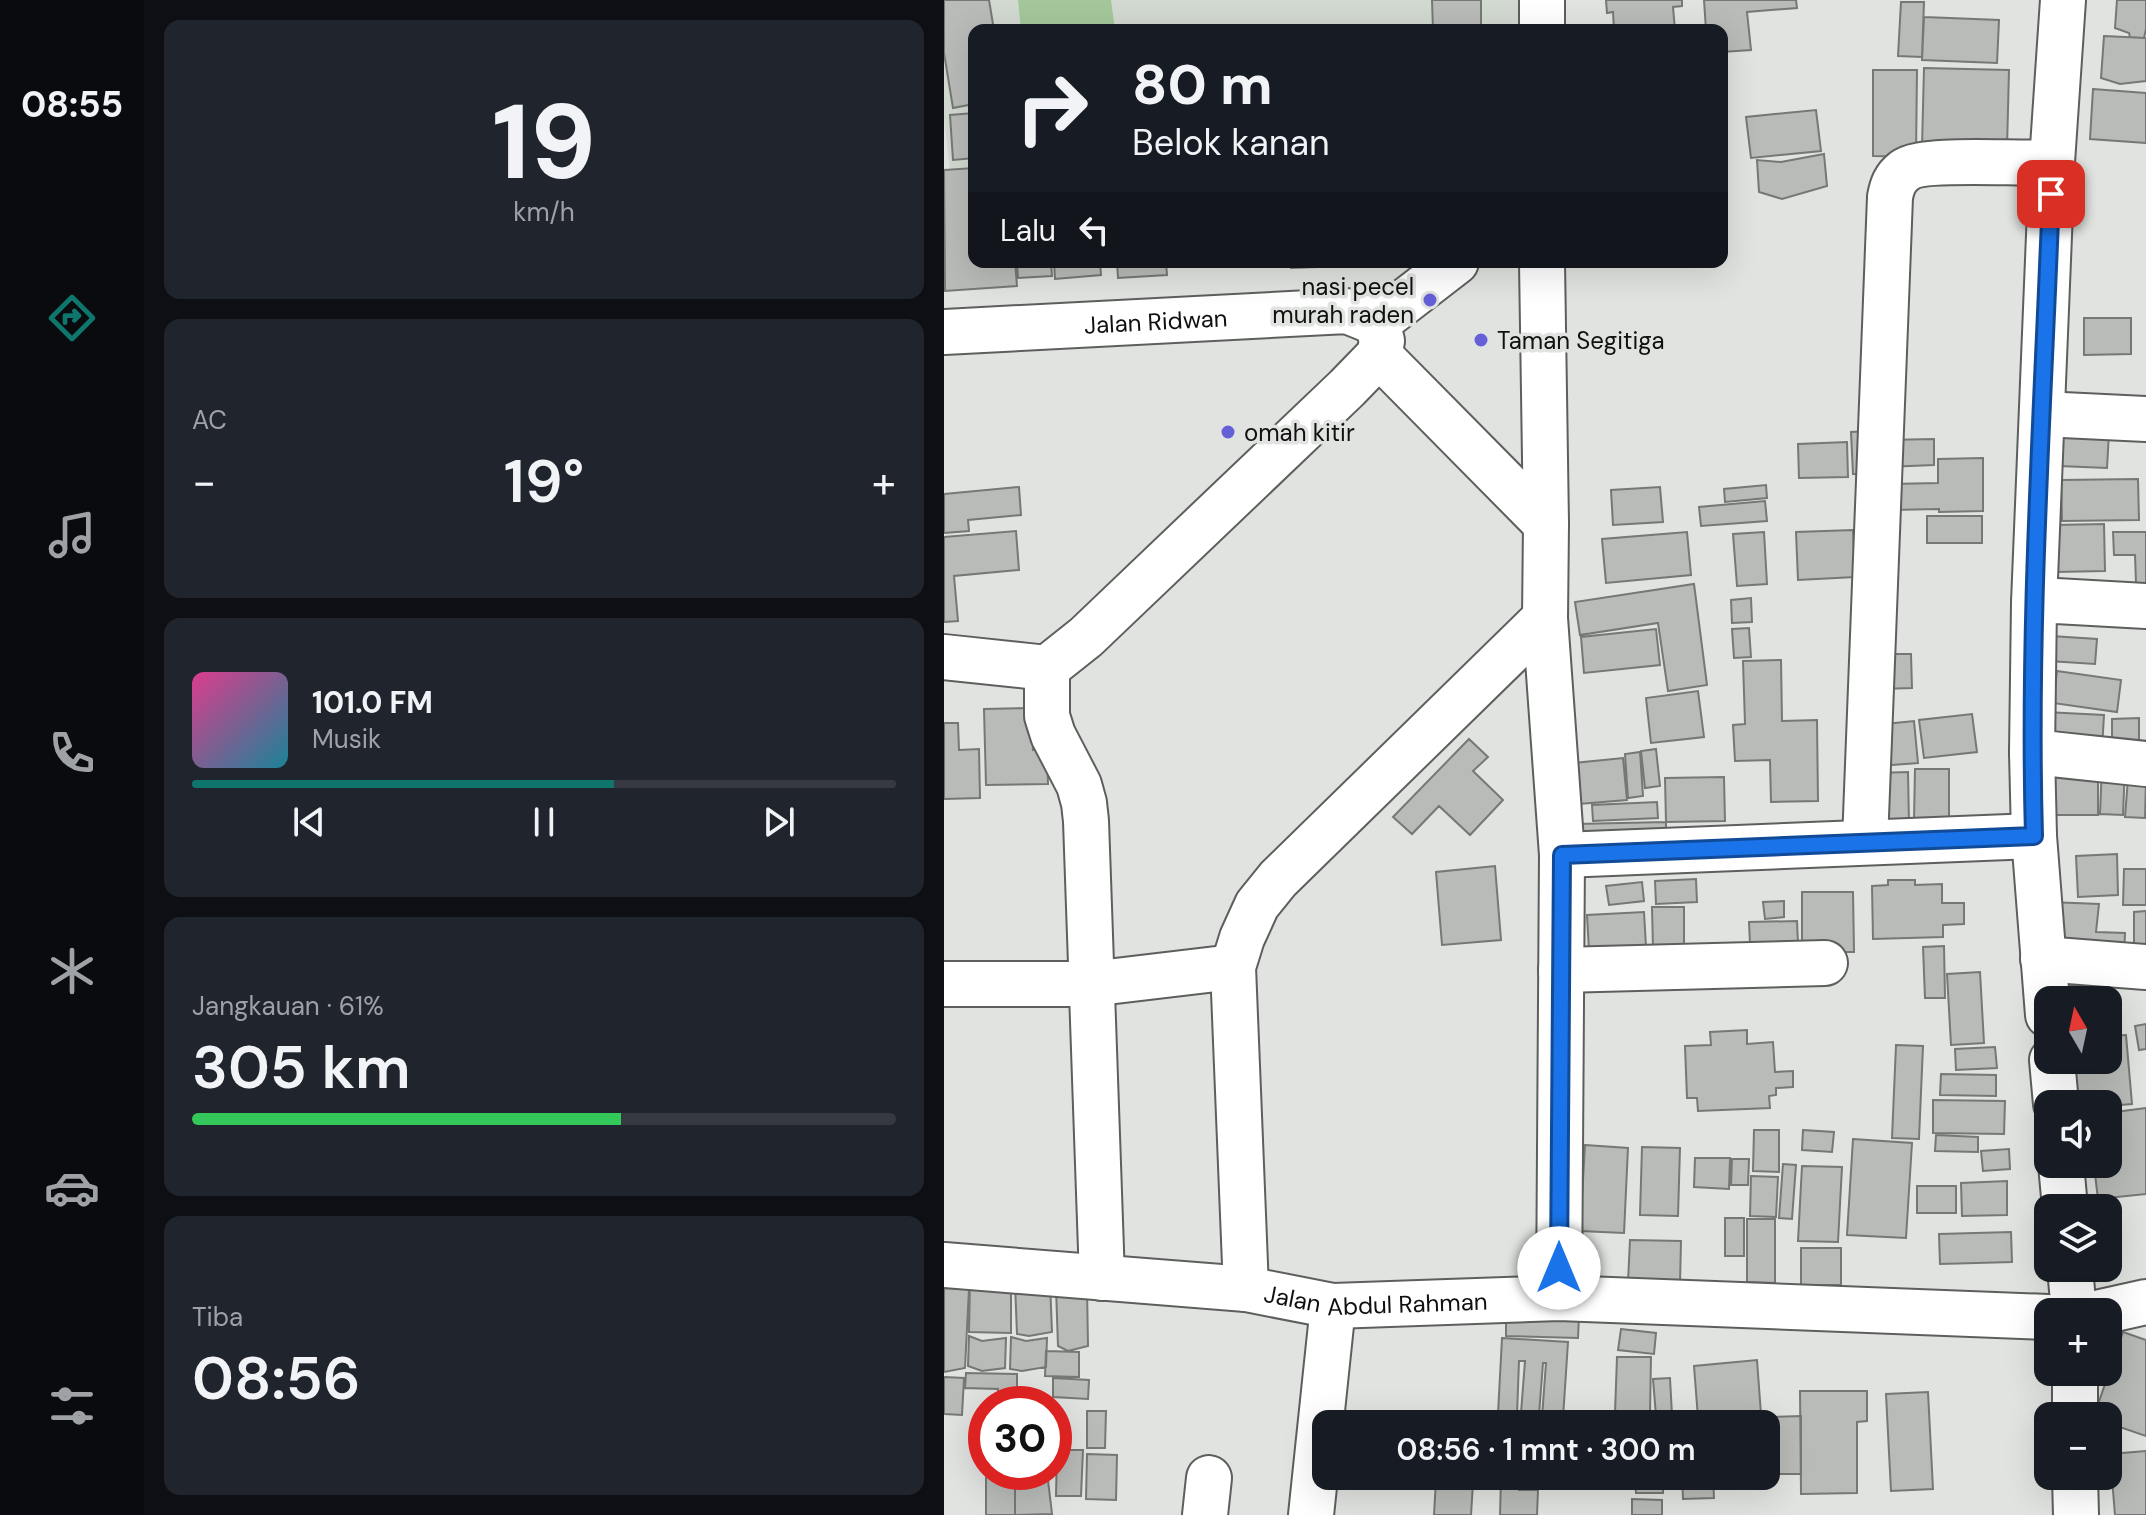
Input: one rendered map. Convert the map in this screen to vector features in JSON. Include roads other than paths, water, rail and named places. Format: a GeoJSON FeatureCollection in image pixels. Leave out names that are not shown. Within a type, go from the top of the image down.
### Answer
{"type":"FeatureCollection","features":[{"type":"Feature","properties":{"kind":"street"},"geometry":{"type":"LineString","coordinates":[[1542,0],[1542,24]]}},
{"type":"Feature","properties":{"kind":"street"},"geometry":{"type":"LineString","coordinates":[[2045,986],[2034,836],[2034,603],[2052,162],[2063,0]]}},
{"type":"Feature","properties":{"kind":"street"},"geometry":{"type":"LineString","coordinates":[[1865,842],[1892,183],[1905,169],[1928,162],[2052,162]]}},
{"type":"Feature","properties":{"kind":"street"},"geometry":{"type":"LineString","coordinates":[[944,657],[1047,668],[1086,637],[1373,332],[1449,268]]}},
{"type":"Feature","properties":{"kind":"street"},"geometry":{"type":"LineString","coordinates":[[1542,268],[1545,618],[1562,855],[1559,1298]]}},
{"type":"Feature","properties":{"kind":"street","name":"Jalan Ridwan"},"geometry":{"type":"LineString","coordinates":[[944,332],[1347,311],[1373,332]]}},
{"type":"Feature","properties":{"kind":"street"},"geometry":{"type":"LineString","coordinates":[[1373,332],[1546,524]]}},
{"type":"Feature","properties":{"kind":"street"},"geometry":{"type":"LineString","coordinates":[[2042,414],[2146,419]]}},
{"type":"Feature","properties":{"kind":"street"},"geometry":{"type":"LineString","coordinates":[[2034,603],[2056,601],[2146,606]]}},
{"type":"Feature","properties":{"kind":"street"},"geometry":{"type":"LineString","coordinates":[[1246,1289],[1233,967],[1242,938],[1257,905],[1278,879],[1545,618]]}},
{"type":"Feature","properties":{"kind":"street"},"geometry":{"type":"LineString","coordinates":[[1047,668],[1047,716],[1053,735],[1079,785],[1084,803],[1102,1278]]}},
{"type":"Feature","properties":{"kind":"street"},"geometry":{"type":"LineString","coordinates":[[2032,752],[2146,764]]}},
{"type":"Feature","properties":{"kind":"street"},"geometry":{"type":"LineString","coordinates":[[1562,855],[2034,836]]}},
{"type":"Feature","properties":{"kind":"street"},"geometry":{"type":"LineString","coordinates":[[2043,959],[2146,967]]}},
{"type":"Feature","properties":{"kind":"street"},"geometry":{"type":"LineString","coordinates":[[1561,970],[1825,963]]}},
{"type":"Feature","properties":{"kind":"street"},"geometry":{"type":"LineString","coordinates":[[944,984],[1090,984],[1233,967]]}},
{"type":"Feature","properties":{"kind":"street","name":"Jalan Abdul Rahman"},"geometry":{"type":"LineString","coordinates":[[944,1265],[1246,1289],[1333,1306],[1559,1298],[2034,1316]]}},
{"type":"Feature","properties":{"kind":"street"},"geometry":{"type":"LineString","coordinates":[[2122,1307],[2146,1302]]}},
{"type":"Feature","properties":{"kind":"street"},"geometry":{"type":"LineString","coordinates":[[1311,1515],[1333,1306]]}},
{"type":"Feature","properties":{"kind":"street"},"geometry":{"type":"LineString","coordinates":[[2075,1490],[2076,1515]]}},
{"type":"Feature","properties":{"kind":"place","name":"nasi pecel murah raden"},"geometry":{"type":"Point","coordinates":[1430,300]}},
{"type":"Feature","properties":{"kind":"place","name":"Taman Segitiga"},"geometry":{"type":"Point","coordinates":[1481,340]}},
{"type":"Feature","properties":{"kind":"place","name":"omah kitir"},"geometry":{"type":"Point","coordinates":[1228,432]}}]}
